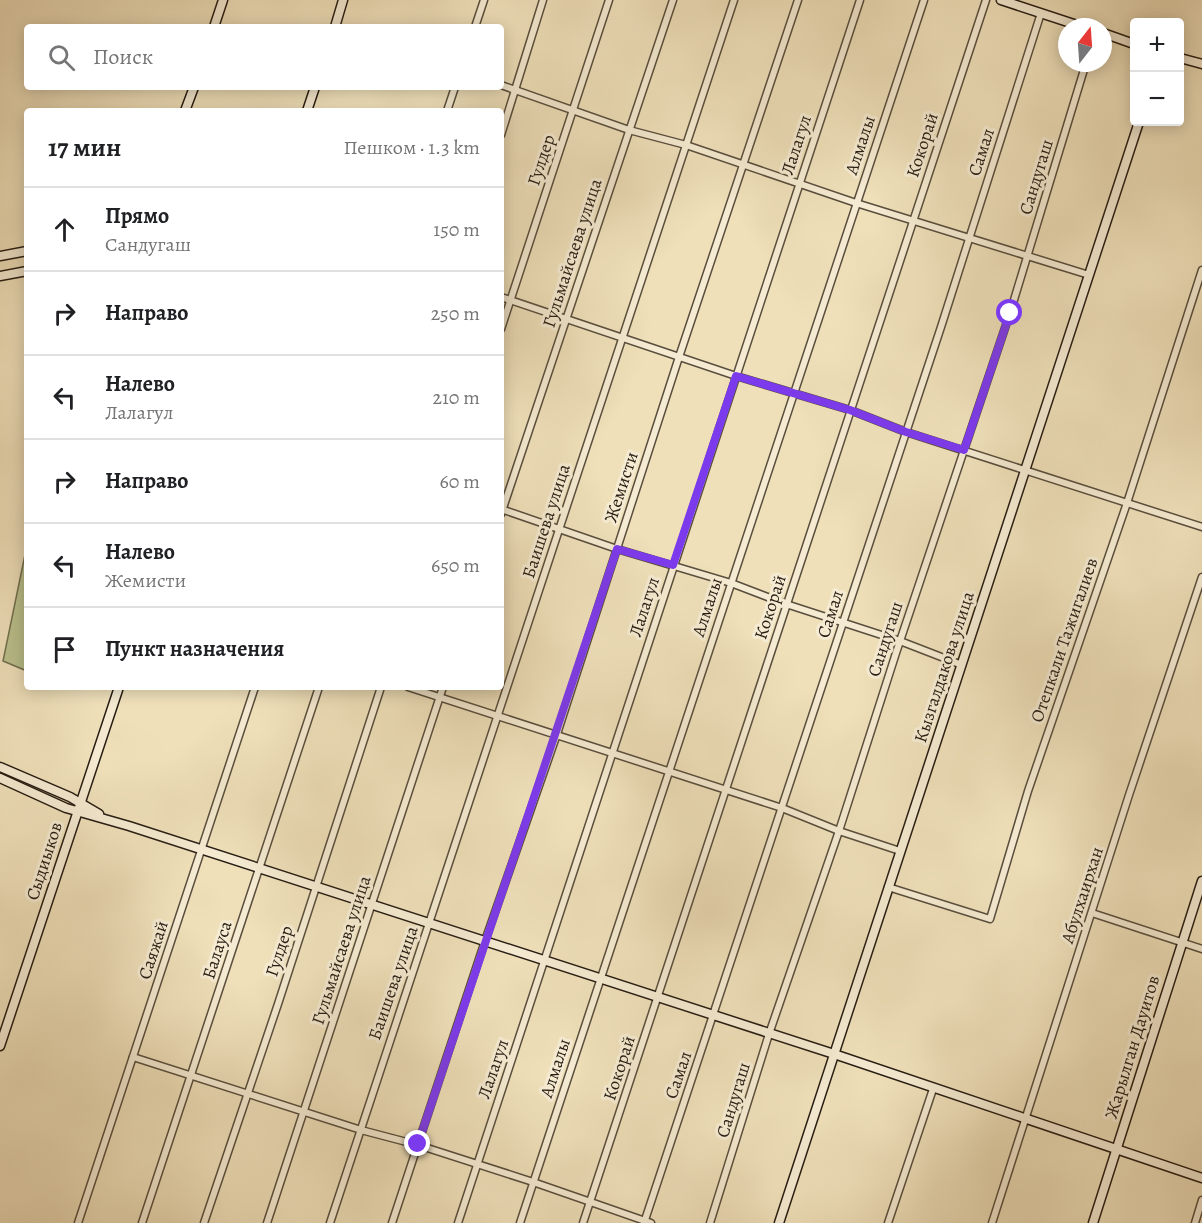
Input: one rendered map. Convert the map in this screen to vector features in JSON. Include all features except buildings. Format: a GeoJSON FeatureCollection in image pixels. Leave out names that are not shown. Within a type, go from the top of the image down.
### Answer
{"type":"FeatureCollection","features":[{"type":"Feature","properties":{"kind":"street"},"geometry":{"type":"LineString","coordinates":[[215,24],[223,0]]}},
{"type":"Feature","properties":{"kind":"street"},"geometry":{"type":"LineString","coordinates":[[336,24],[343,0]]}},
{"type":"Feature","properties":{"kind":"street"},"geometry":{"type":"LineString","coordinates":[[476,24],[484,0]]}},
{"type":"Feature","properties":{"kind":"street"},"geometry":{"type":"LineString","coordinates":[[504,125],[543,0]]}},
{"type":"Feature","properties":{"kind":"street","name":"Гулдер"},"geometry":{"type":"LineString","coordinates":[[504,320],[609,0]]}},
{"type":"Feature","properties":{"kind":"street","name":"Гульмайсаева улица"},"geometry":{"type":"LineString","coordinates":[[504,505],[673,0]]}},
{"type":"Feature","properties":{"kind":"street","name":"Баишева улица"},"geometry":{"type":"LineString","coordinates":[[330,1223],[734,0]]}},
{"type":"Feature","properties":{"kind":"street","name":"Жемисти"},"geometry":{"type":"LineString","coordinates":[[392,1223],[485,941],[557,734],[798,0]]}},
{"type":"Feature","properties":{"kind":"street","name":"Лалагул"},"geometry":{"type":"LineString","coordinates":[[458,1223],[860,0]]}},
{"type":"Feature","properties":{"kind":"street","name":"Алмалы"},"geometry":{"type":"LineString","coordinates":[[520,1223],[924,0]]}},
{"type":"Feature","properties":{"kind":"street","name":"Кокорай"},"geometry":{"type":"LineString","coordinates":[[583,1223],[986,0]]}},
{"type":"Feature","properties":{"kind":"street"},"geometry":{"type":"LineString","coordinates":[[1001,0],[1058,19]]}},
{"type":"Feature","properties":{"kind":"street","name":"Самал"},"geometry":{"type":"LineString","coordinates":[[647,1222],[1041,13]]}},
{"type":"Feature","properties":{"kind":"street"},"geometry":{"type":"LineString","coordinates":[[1112,36],[1130,43]]}},
{"type":"Feature","properties":{"kind":"street"},"geometry":{"type":"LineString","coordinates":[[1184,59],[1202,64]]}},
{"type":"Feature","properties":{"kind":"street","name":"Сандугаш"},"geometry":{"type":"LineString","coordinates":[[710,1223],[769,1034],[839,831],[1027,257],[1083,72]]}},
{"type":"Feature","properties":{"kind":"street"},"geometry":{"type":"LineString","coordinates":[[504,86],[629,130],[686,145],[856,203],[1089,275]]}},
{"type":"Feature","properties":{"kind":"street"},"geometry":{"type":"LineString","coordinates":[[187,108],[193,90]]}},
{"type":"Feature","properties":{"kind":"street"},"geometry":{"type":"LineString","coordinates":[[308,108],[314,90]]}},
{"type":"Feature","properties":{"kind":"street"},"geometry":{"type":"LineString","coordinates":[[448,108],[454,90]]}},
{"type":"Feature","properties":{"kind":"street","name":"Кызгалдакова улица"},"geometry":{"type":"LineString","coordinates":[[779,1223],[1138,126]]}},
{"type":"Feature","properties":{"kind":"street"},"geometry":{"type":"LineString","coordinates":[[0,256],[24,252]]}},
{"type":"Feature","properties":{"kind":"street","name":"Отепкали Тажигалиев"},"geometry":{"type":"LineString","coordinates":[[888,887],[990,919],[1028,791],[1127,502],[1202,270]]}},
{"type":"Feature","properties":{"kind":"street"},"geometry":{"type":"LineString","coordinates":[[0,276],[24,272]]}},
{"type":"Feature","properties":{"kind":"street"},"geometry":{"type":"LineString","coordinates":[[504,298],[736,376],[850,410],[906,432],[1202,527]]}},
{"type":"Feature","properties":{"kind":"street"},"geometry":{"type":"LineString","coordinates":[[504,512],[731,583],[786,604],[844,621],[962,665]]}},
{"type":"Feature","properties":{"kind":"street","name":"Абулхаирхан"},"geometry":{"type":"LineString","coordinates":[[992,1223],[1202,577]]}},
{"type":"Feature","properties":{"kind":"street","name":"Сыдиыков"},"geometry":{"type":"LineString","coordinates":[[0,1046],[118,690]]}},
{"type":"Feature","properties":{"kind":"street","name":"Саяжай"},"geometry":{"type":"LineString","coordinates":[[78,1223],[254,690]]}},
{"type":"Feature","properties":{"kind":"street","name":"Балауса"},"geometry":{"type":"LineString","coordinates":[[142,1223],[318,690]]}},
{"type":"Feature","properties":{"kind":"street","name":"Гулдер"},"geometry":{"type":"LineString","coordinates":[[204,1223],[380,690]]}},
{"type":"Feature","properties":{"kind":"street"},"geometry":{"type":"LineString","coordinates":[[418,690],[725,789],[782,808],[839,831],[900,850]]}},
{"type":"Feature","properties":{"kind":"street","name":"Гульмайсаева улица"},"geometry":{"type":"LineString","coordinates":[[267,1223],[442,690]]}},
{"type":"Feature","properties":{"kind":"street"},"geometry":{"type":"LineString","coordinates":[[0,766],[80,808]]}},
{"type":"Feature","properties":{"kind":"street"},"geometry":{"type":"LineString","coordinates":[[0,778],[122,823],[834,1054],[1202,1178]]}},
{"type":"Feature","properties":{"kind":"street","name":"Жарылган Дауитов"},"geometry":{"type":"LineString","coordinates":[[1093,1223],[1202,881]]}},
{"type":"Feature","properties":{"kind":"street"},"geometry":{"type":"LineString","coordinates":[[1092,913],[1202,949]]}},
{"type":"Feature","properties":{"kind":"street"},"geometry":{"type":"LineString","coordinates":[[133,1057],[361,1130],[418,1144],[647,1222]]}},
{"type":"Feature","properties":{"kind":"street"},"geometry":{"type":"LineString","coordinates":[[888,1223],[933,1089]]}},
{"type":"Feature","properties":{"kind":"street"},"geometry":{"type":"LineString","coordinates":[[1195,1223],[1202,1200]]}},
{"type":"Feature","properties":{"kind":"green space"},"geometry":{"type":"Polygon","coordinates":[[[24,560],[24,670],[3,661],[24,560]]]}},
{"type":"Feature","properties":{"kind":"route"},"geometry":{"type":"LineString","coordinates":[[418,1144],[617,549],[673,565],[736,376],[850,410],[906,432],[964,450],[1010,313]]}}]}
